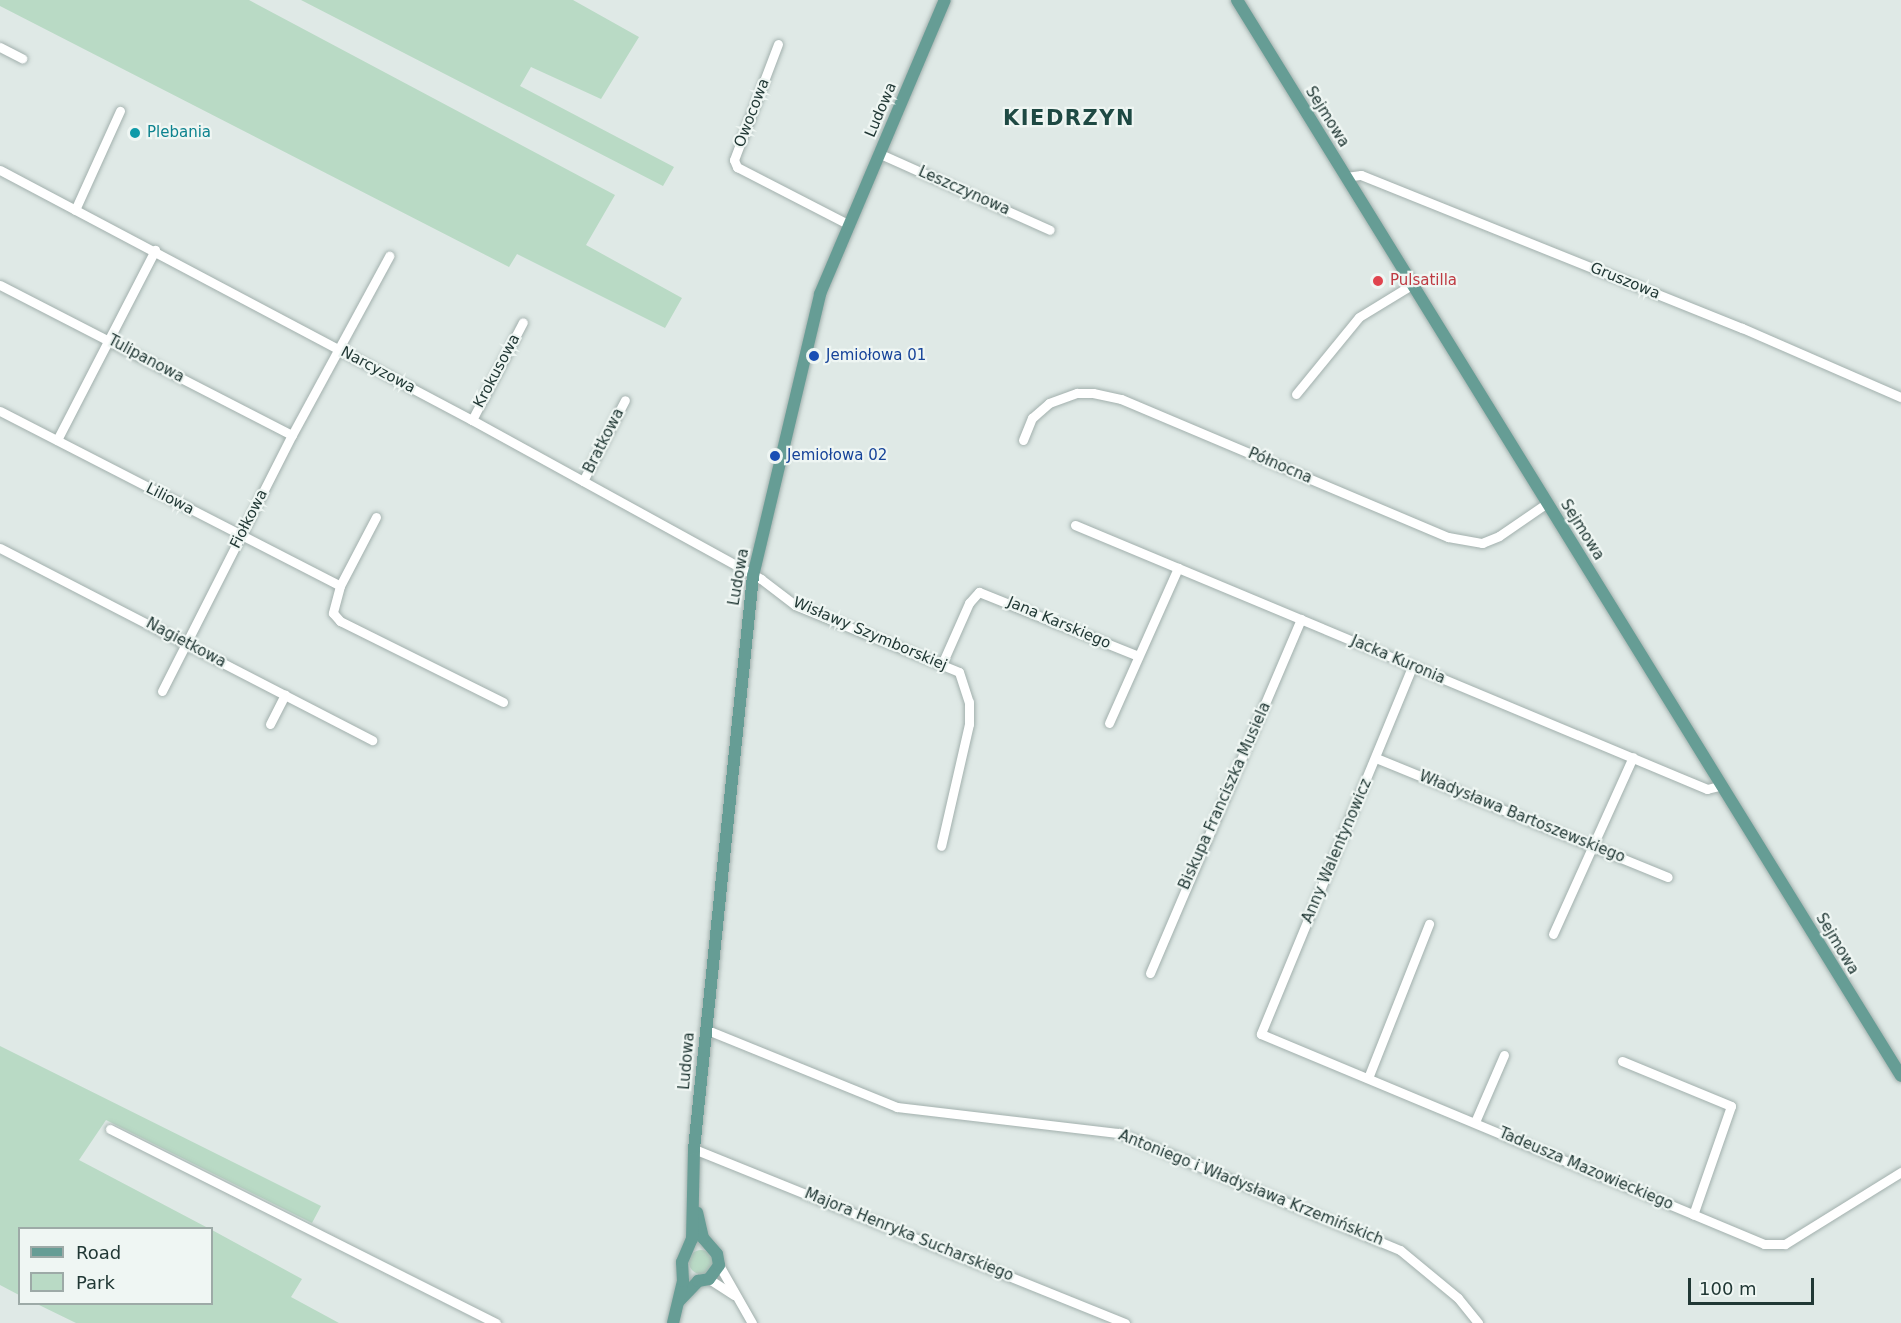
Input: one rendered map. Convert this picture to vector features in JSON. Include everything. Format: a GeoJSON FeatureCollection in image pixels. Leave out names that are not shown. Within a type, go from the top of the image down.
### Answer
{"type":"FeatureCollection","features":[{"type":"Feature","properties":{"kind":"main road","name":"Ludowa"},"geometry":{"type":"LineString","coordinates":[[673,1323],[684,1270],[682,1262],[690,1247],[694,1149],[705,1029],[753,576],[820,294],[945,0]]}},
{"type":"Feature","properties":{"kind":"main road","name":"Sejmowa"},"geometry":{"type":"LineString","coordinates":[[1237,0],[1901,1076]]}},
{"type":"Feature","properties":{"kind":"main road","name":"Ludowa"},"geometry":{"type":"LineString","coordinates":[[692,1189],[703,1238],[717,1254],[719,1265]]}},
{"type":"Feature","properties":{"kind":"main road"},"geometry":{"type":"LineString","coordinates":[[690,1247],[710,1246]]}},
{"type":"Feature","properties":{"kind":"main road"},"geometry":{"type":"LineString","coordinates":[[677,1304],[719,1265]]}},
{"type":"Feature","properties":{"kind":"main road"},"geometry":{"type":"LineString","coordinates":[[684,1270],[704,1280]]}},
{"type":"Feature","properties":{"kind":"street","name":"Owocowa"},"geometry":{"type":"LineString","coordinates":[[778,44],[734,160],[737,167],[848,224]]}},
{"type":"Feature","properties":{"kind":"street"},"geometry":{"type":"LineString","coordinates":[[0,47],[22,57]]}},
{"type":"Feature","properties":{"kind":"street"},"geometry":{"type":"LineString","coordinates":[[75,210],[120,111]]}},
{"type":"Feature","properties":{"kind":"street","name":"Leszczynowa"},"geometry":{"type":"LineString","coordinates":[[878,153],[1050,230]]}},
{"type":"Feature","properties":{"kind":"street","name":"Narcyzowa"},"geometry":{"type":"LineString","coordinates":[[0,170],[472,420],[753,576]]}},
{"type":"Feature","properties":{"kind":"street","name":"Gruszowa"},"geometry":{"type":"LineString","coordinates":[[1346,177],[1361,175],[1742,328],[1901,397]]}},
{"type":"Feature","properties":{"kind":"street"},"geometry":{"type":"LineString","coordinates":[[57,441],[154,250]]}},
{"type":"Feature","properties":{"kind":"street","name":"Fiołkowa"},"geometry":{"type":"LineString","coordinates":[[162,690],[292,435],[389,256]]}},
{"type":"Feature","properties":{"kind":"street"},"geometry":{"type":"LineString","coordinates":[[1296,394],[1359,317],[1413,284]]}},
{"type":"Feature","properties":{"kind":"street","name":"Tulipanowa"},"geometry":{"type":"LineString","coordinates":[[0,285],[292,435]]}},
{"type":"Feature","properties":{"kind":"street","name":"Krokusowa"},"geometry":{"type":"LineString","coordinates":[[472,420],[523,322]]}},
{"type":"Feature","properties":{"kind":"street","name":"Północna"},"geometry":{"type":"LineString","coordinates":[[1023,440],[1032,418],[1049,403],[1077,393],[1100,394],[1121,399],[1448,537],[1482,543],[1499,536],[1547,503]]}},
{"type":"Feature","properties":{"kind":"street","name":"Bratkowa"},"geometry":{"type":"LineString","coordinates":[[583,481],[625,400]]}},
{"type":"Feature","properties":{"kind":"street","name":"Liliowa"},"geometry":{"type":"LineString","coordinates":[[0,411],[340,586]]}},
{"type":"Feature","properties":{"kind":"street"},"geometry":{"type":"LineString","coordinates":[[376,517],[340,586],[333,603],[333,613],[340,621],[503,702]]}},
{"type":"Feature","properties":{"kind":"street","name":"Jacka Kuronia"},"geometry":{"type":"LineString","coordinates":[[1075,525],[1707,789],[1723,785]]}},
{"type":"Feature","properties":{"kind":"street","name":"Nagietkowa"},"geometry":{"type":"LineString","coordinates":[[0,548],[372,741]]}},
{"type":"Feature","properties":{"kind":"street"},"geometry":{"type":"LineString","coordinates":[[1108,723],[1178,568]]}},
{"type":"Feature","properties":{"kind":"street","name":"Wisławy Szymborskiej"},"geometry":{"type":"LineString","coordinates":[[753,576],[795,605],[959,672],[970,711],[941,846]]}},
{"type":"Feature","properties":{"kind":"street","name":"Jana Karskiego"},"geometry":{"type":"LineString","coordinates":[[942,664],[969,603],[979,592],[1138,656]]}},
{"type":"Feature","properties":{"kind":"street","name":"Biskupa Franciszka Musiela"},"geometry":{"type":"LineString","coordinates":[[1150,973],[1301,619]]}},
{"type":"Feature","properties":{"kind":"street","name":"Anny Walentynowicz"},"geometry":{"type":"LineString","coordinates":[[1261,1034],[1412,667]]}},
{"type":"Feature","properties":{"kind":"street"},"geometry":{"type":"LineString","coordinates":[[270,724],[285,696]]}},
{"type":"Feature","properties":{"kind":"street"},"geometry":{"type":"LineString","coordinates":[[1553,934],[1596,846],[1633,757]]}},
{"type":"Feature","properties":{"kind":"street","name":"Władysława Bartoszewskiego"},"geometry":{"type":"LineString","coordinates":[[1376,758],[1668,877]]}},
{"type":"Feature","properties":{"kind":"street"},"geometry":{"type":"LineString","coordinates":[[1368,1078],[1430,924]]}},
{"type":"Feature","properties":{"kind":"street","name":"Antoniego i Władysława Krzemińskich"},"geometry":{"type":"LineString","coordinates":[[705,1029],[892,1105],[1119,1133],[1400,1250],[1458,1298],[1478,1323]]}},
{"type":"Feature","properties":{"kind":"street","name":"Tadeusza Mazowieckiego"},"geometry":{"type":"LineString","coordinates":[[1261,1034],[1764,1244],[1779,1245],[1901,1172]]}},
{"type":"Feature","properties":{"kind":"street"},"geometry":{"type":"LineString","coordinates":[[1475,1122],[1504,1055]]}},
{"type":"Feature","properties":{"kind":"street"},"geometry":{"type":"LineString","coordinates":[[1622,1061],[1731,1106],[1694,1215]]}},
{"type":"Feature","properties":{"kind":"street"},"geometry":{"type":"LineString","coordinates":[[110,1129],[496,1323]]}},
{"type":"Feature","properties":{"kind":"street","name":"Majora Henryka Sucharskiego"},"geometry":{"type":"LineString","coordinates":[[694,1149],[1125,1323]]}},
{"type":"Feature","properties":{"kind":"street"},"geometry":{"type":"LineString","coordinates":[[719,1265],[752,1323]]}},
{"type":"Feature","properties":{"kind":"street"},"geometry":{"type":"LineString","coordinates":[[704,1280],[723,1285],[742,1303]]}},
{"type":"Feature","properties":{"kind":"green space"},"geometry":{"type":"Polygon","coordinates":[[[0,0],[249,0],[615,195],[586,245],[682,298],[665,328],[517,254],[509,267],[0,6],[0,0]]]}},
{"type":"Feature","properties":{"kind":"green space"},"geometry":{"type":"Polygon","coordinates":[[[301,0],[573,0],[639,37],[601,99],[531,67],[520,86],[674,167],[663,186],[301,0]]]}},
{"type":"Feature","properties":{"kind":"green space"},"geometry":{"type":"Polygon","coordinates":[[[0,1046],[321,1206],[312,1223],[106,1120],[79,1160],[206,1227],[18,1227],[18,1294],[0,1285],[0,1046]]]}},
{"type":"Feature","properties":{"kind":"green space"},"geometry":{"type":"Polygon","coordinates":[[[213,1231],[302,1279],[291,1297],[339,1323],[76,1323],[39,1305],[213,1305],[213,1231]]]}},
{"type":"Feature","properties":{"kind":"green space"},"geometry":{"type":"Polygon","coordinates":[[[701,1250],[709,1254],[713,1262],[709,1270],[701,1274],[693,1270],[689,1262],[693,1254],[701,1250]]]}},
{"type":"Feature","properties":{"kind":"place","name":"Plebania"},"geometry":{"type":"Point","coordinates":[135,133]}},
{"type":"Feature","properties":{"kind":"place","name":"Pulsatilla"},"geometry":{"type":"Point","coordinates":[1378,281]}},
{"type":"Feature","properties":{"kind":"place","name":"Jemiołowa 01"},"geometry":{"type":"Point","coordinates":[814,356]}},
{"type":"Feature","properties":{"kind":"place","name":"Jemiołowa 02"},"geometry":{"type":"Point","coordinates":[775,456]}},
{"type":"Feature","properties":{"kind":"district","name":"KIEDRZYN"},"geometry":{"type":"Point","coordinates":[1069,118]}}]}
